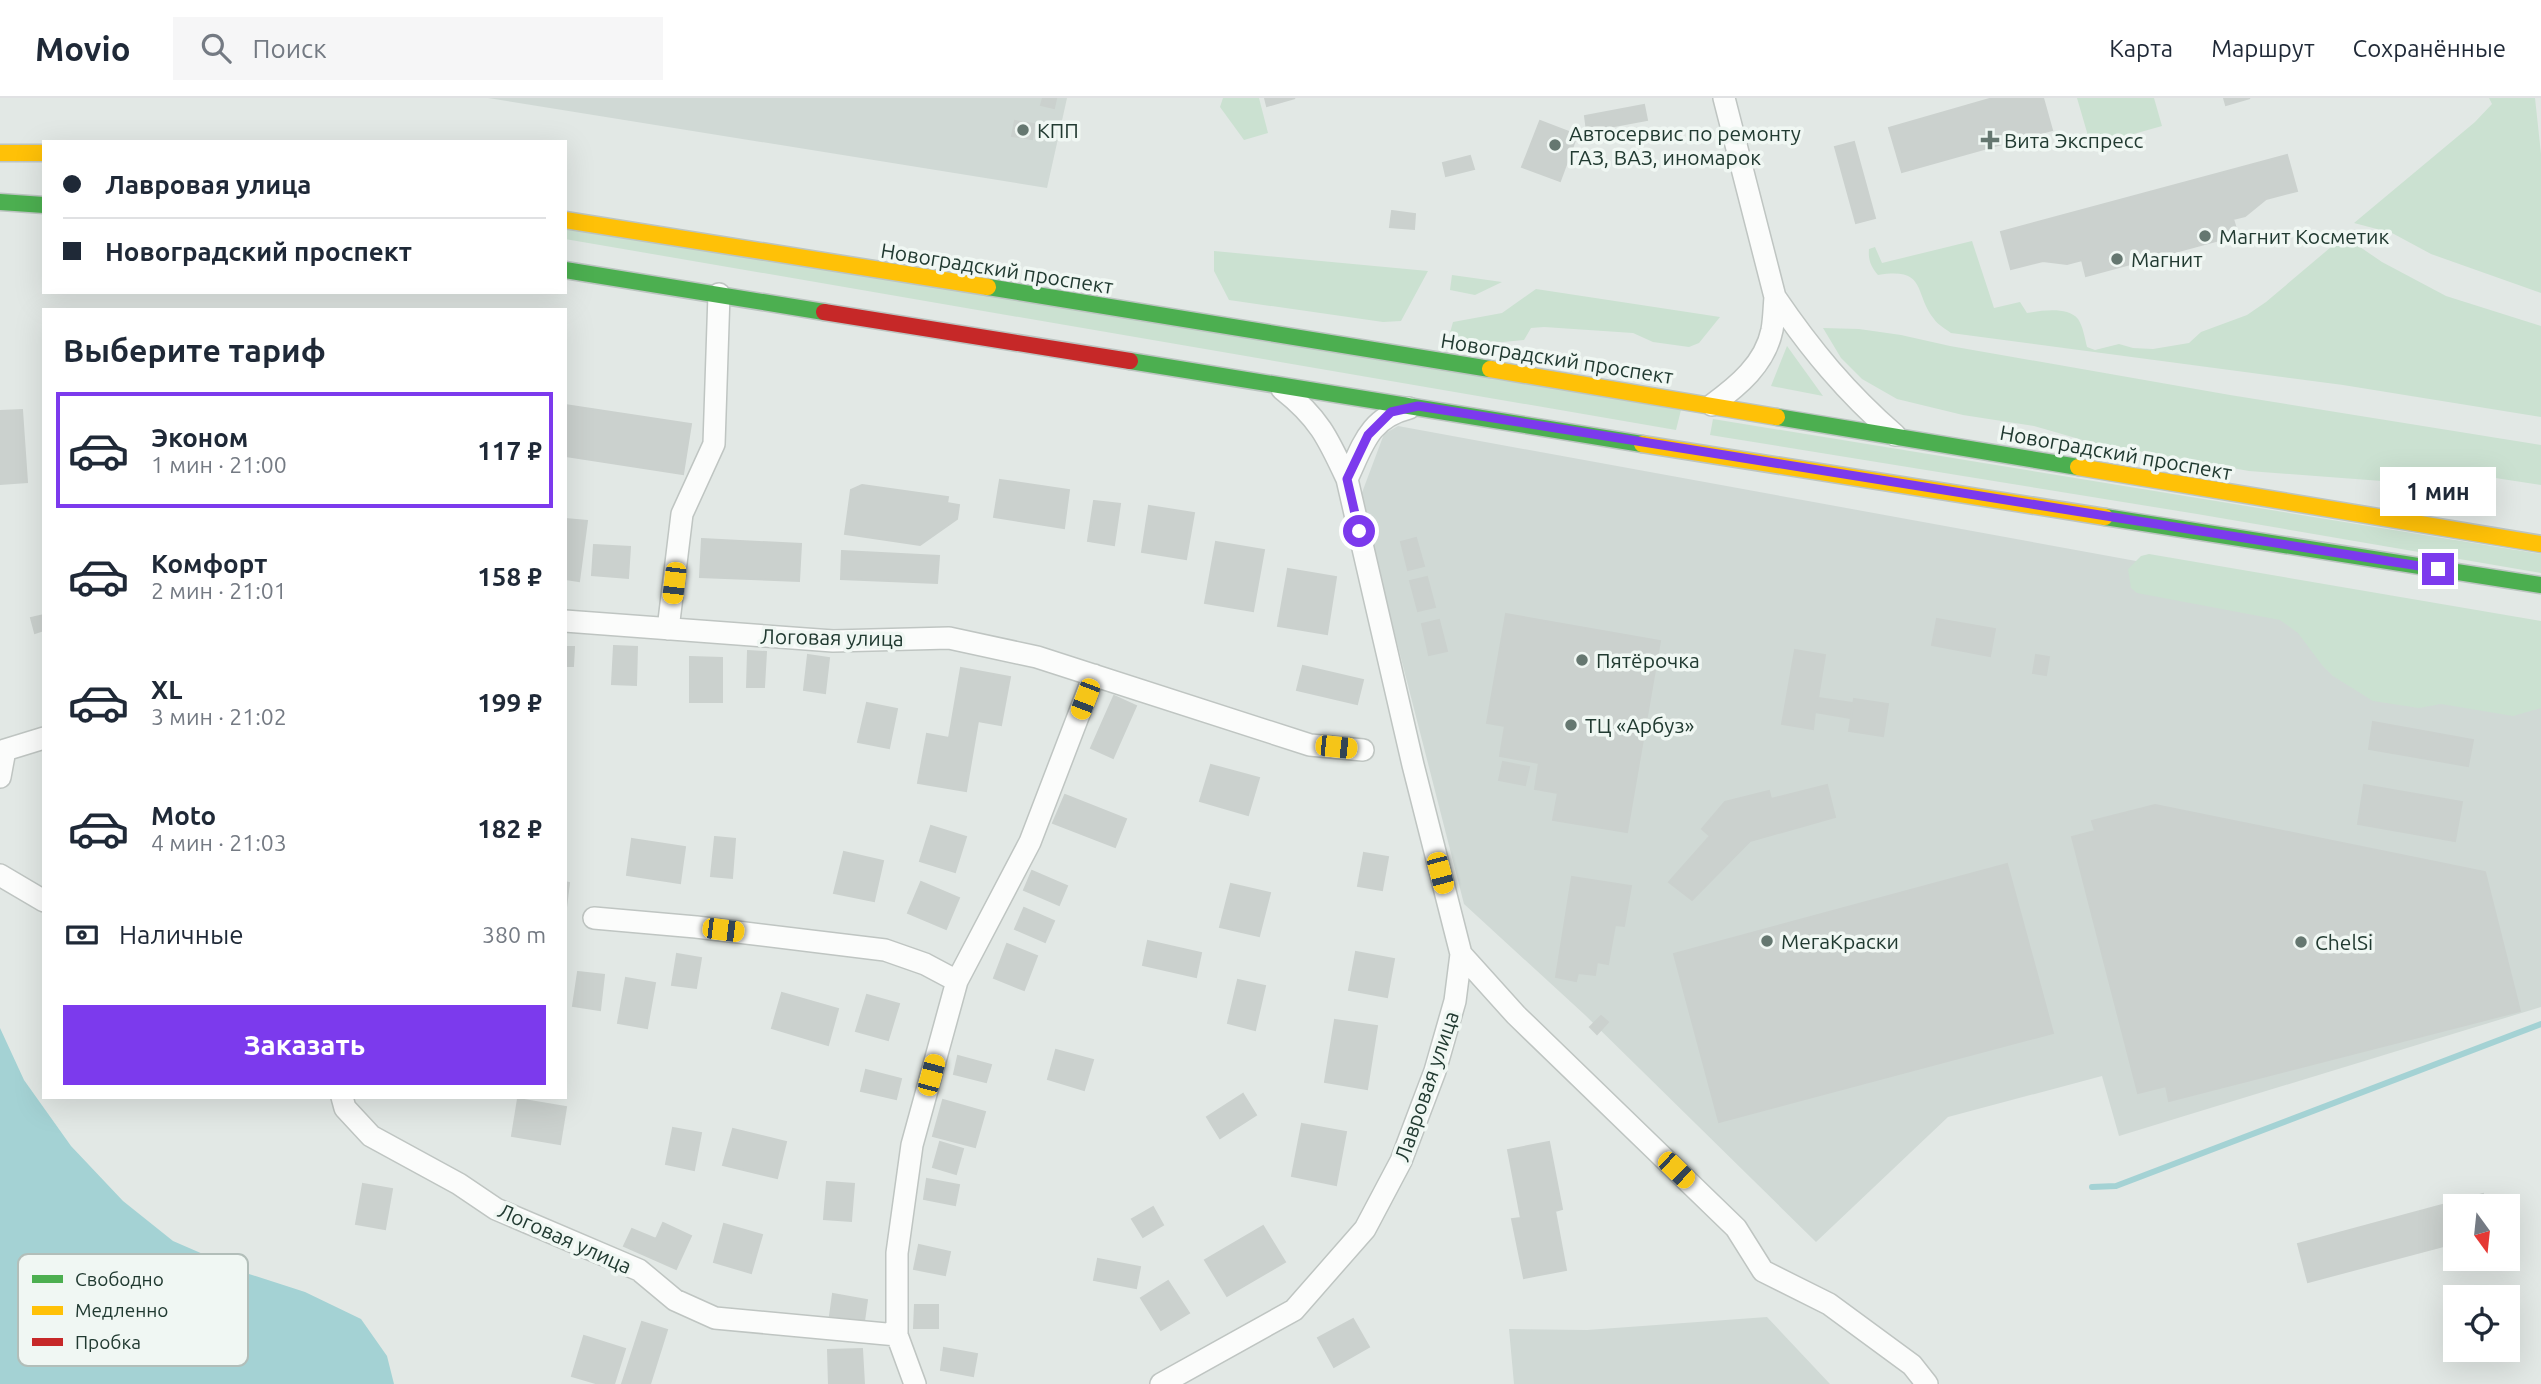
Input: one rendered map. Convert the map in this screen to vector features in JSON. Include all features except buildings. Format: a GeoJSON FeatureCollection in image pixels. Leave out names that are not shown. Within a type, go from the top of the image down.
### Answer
{"type":"FeatureCollection","features":[{"type":"Feature","properties":{"kind":"main road"},"geometry":{"type":"LineString","coordinates":[[0,153],[42,153]]}},
{"type":"Feature","properties":{"kind":"main road"},"geometry":{"type":"LineString","coordinates":[[0,202],[42,205]]}},
{"type":"Feature","properties":{"kind":"main road","name":"Новоградский проспект"},"geometry":{"type":"LineString","coordinates":[[567,220],[1210,322],[2541,544]]}},
{"type":"Feature","properties":{"kind":"main road"},"geometry":{"type":"LineString","coordinates":[[567,270],[2541,585]]}},
{"type":"Feature","properties":{"kind":"street"},"geometry":{"type":"LineString","coordinates":[[1712,405],[1738,386],[1759,362],[1772,331],[1775,297],[1724,98]]}},
{"type":"Feature","properties":{"kind":"street"},"geometry":{"type":"LineString","coordinates":[[668,629],[682,514],[714,444],[719,294]]}},
{"type":"Feature","properties":{"kind":"street"},"geometry":{"type":"LineString","coordinates":[[1775,297],[1827,368],[1859,404],[1897,436]]}},
{"type":"Feature","properties":{"kind":"street","name":"Лавровая улица"},"geometry":{"type":"LineString","coordinates":[[1161,1384],[1293,1310],[1365,1229],[1401,1160],[1435,1071],[1455,1001],[1461,954],[1413,765],[1347,479],[1325,433],[1302,405],[1275,383]]}},
{"type":"Feature","properties":{"kind":"street"},"geometry":{"type":"LineString","coordinates":[[1347,479],[1368,435],[1391,412],[1418,406]]}},
{"type":"Feature","properties":{"kind":"street","name":"Логовая улица"},"geometry":{"type":"LineString","coordinates":[[567,621],[833,641],[948,638],[1037,657],[1310,745],[1363,750]]}},
{"type":"Feature","properties":{"kind":"street"},"geometry":{"type":"LineString","coordinates":[[915,1384],[897,1335],[897,1253],[912,1145],[957,981],[1030,842],[1094,675]]}},
{"type":"Feature","properties":{"kind":"street"},"geometry":{"type":"LineString","coordinates":[[0,777],[5,750],[42,739]]}},
{"type":"Feature","properties":{"kind":"street"},"geometry":{"type":"LineString","coordinates":[[0,875],[42,900]]}},
{"type":"Feature","properties":{"kind":"street"},"geometry":{"type":"LineString","coordinates":[[594,918],[696,927],[886,950],[925,964],[957,981]]}},
{"type":"Feature","properties":{"kind":"street"},"geometry":{"type":"LineString","coordinates":[[1461,954],[1516,1015],[1736,1228],[1763,1271],[1829,1304],[1912,1365],[1927,1384]]}},
{"type":"Feature","properties":{"kind":"street","name":"Логовая улица"},"geometry":{"type":"LineString","coordinates":[[343,1099],[345,1108],[371,1136],[459,1184],[496,1209],[639,1270],[675,1300],[715,1318],[897,1335]]}},
{"type":"Feature","properties":{"kind":"shaded area"},"geometry":{"type":"Polygon","coordinates":[[[488,98],[1067,98],[1047,188],[488,98]]]}},
{"type":"Feature","properties":{"kind":"shaded area"},"geometry":{"type":"Polygon","coordinates":[[[1398,426],[2541,635],[2541,1007],[2119,1136],[2102,1076],[1948,1117],[1816,1242],[1585,1015],[1464,904],[1360,498],[1384,434],[1398,426]]]}},
{"type":"Feature","properties":{"kind":"shaded area"},"geometry":{"type":"Polygon","coordinates":[[[1767,1317],[1830,1384],[1514,1384],[1509,1329],[1587,1330],[1767,1317]]]}},
{"type":"Feature","properties":{"kind":"green space"},"geometry":{"type":"Polygon","coordinates":[[[1223,98],[1259,98],[1268,133],[1244,140],[1220,107],[1223,98]]]}},
{"type":"Feature","properties":{"kind":"green space"},"geometry":{"type":"Polygon","coordinates":[[[2077,98],[2154,98],[2162,126],[2091,146],[2077,98]]]}},
{"type":"Feature","properties":{"kind":"green space"},"geometry":{"type":"Polygon","coordinates":[[[2489,98],[2535,98],[2541,154],[2541,293],[2431,254],[2392,233],[2354,223],[2475,122],[2492,104],[2489,98]]]}},
{"type":"Feature","properties":{"kind":"green space"},"geometry":{"type":"Polygon","coordinates":[[[567,222],[1681,410],[1676,430],[567,239],[567,222]]]}},
{"type":"Feature","properties":{"kind":"green space"},"geometry":{"type":"Polygon","coordinates":[[[2344,236],[2382,262],[2446,296],[2541,326],[2541,417],[2343,385],[1951,333],[1934,319],[1912,279],[1905,275],[1878,275],[1870,263],[1869,253],[1869,249],[1875,247],[1882,263],[1972,241],[1994,308],[2020,302],[2027,313],[2054,310],[2067,312],[2078,319],[2087,347],[2095,350],[2119,344],[2153,349],[2189,343],[2201,332],[2247,315],[2344,236]]]}},
{"type":"Feature","properties":{"kind":"green space"},"geometry":{"type":"Polygon","coordinates":[[[1214,251],[1428,271],[1401,321],[1383,322],[1229,300],[1214,271],[1214,251]]]}},
{"type":"Feature","properties":{"kind":"green space"},"geometry":{"type":"Polygon","coordinates":[[[1452,275],[1502,282],[1475,295],[1450,290],[1452,275]]]}},
{"type":"Feature","properties":{"kind":"green space"},"geometry":{"type":"Polygon","coordinates":[[[1536,289],[1720,317],[1699,343],[1689,347],[1653,342],[1633,333],[1544,327],[1531,328],[1524,340],[1448,340],[1453,322],[1502,313],[1536,289]]]}},
{"type":"Feature","properties":{"kind":"green space"},"geometry":{"type":"Polygon","coordinates":[[[1823,328],[1859,329],[1901,335],[2230,395],[2541,445],[2541,485],[2463,473],[2448,486],[2249,471],[2093,443],[2034,426],[1963,415],[1897,399],[1862,379],[1841,358],[1823,328]]]}},
{"type":"Feature","properties":{"kind":"green space"},"geometry":{"type":"Polygon","coordinates":[[[1787,346],[1823,396],[1771,386],[1787,346]]]}},
{"type":"Feature","properties":{"kind":"green space"},"geometry":{"type":"Polygon","coordinates":[[[1713,419],[2541,554],[2541,573],[1710,435],[1713,419]]]}},
{"type":"Feature","properties":{"kind":"green space"},"geometry":{"type":"Polygon","coordinates":[[[2149,554],[2541,621],[2541,708],[2513,716],[2441,704],[2419,708],[2373,701],[2333,676],[2298,633],[2280,620],[2137,593],[2131,588],[2128,569],[2141,556],[2149,554]]]}},
{"type":"Feature","properties":{"kind":"water"},"geometry":{"type":"Polygon","coordinates":[[[0,1028],[24,1080],[71,1146],[123,1201],[173,1241],[203,1254],[18,1254],[18,1366],[248,1366],[248,1274],[305,1292],[361,1319],[387,1356],[394,1384],[0,1384],[0,1028]]]}},
{"type":"Feature","properties":{"kind":"waterway"},"geometry":{"type":"LineString","coordinates":[[2092,1187],[2116,1186],[2541,1024]]}},
{"type":"Feature","properties":{"kind":"traffic: fast"},"geometry":{"type":"LineString","coordinates":[[0,202],[42,205]]}},
{"type":"Feature","properties":{"kind":"traffic: fast"},"geometry":{"type":"LineString","coordinates":[[567,270],[824,312]]}},
{"type":"Feature","properties":{"kind":"traffic: fast"},"geometry":{"type":"LineString","coordinates":[[988,287],[1490,369]]}},
{"type":"Feature","properties":{"kind":"traffic: fast"},"geometry":{"type":"LineString","coordinates":[[1130,361],[1642,444]]}},
{"type":"Feature","properties":{"kind":"traffic: fast"},"geometry":{"type":"LineString","coordinates":[[1777,417],[2078,467]]}},
{"type":"Feature","properties":{"kind":"traffic: fast"},"geometry":{"type":"LineString","coordinates":[[2105,517],[2541,585]]}},
{"type":"Feature","properties":{"kind":"traffic: slow"},"geometry":{"type":"LineString","coordinates":[[0,153],[42,153]]}},
{"type":"Feature","properties":{"kind":"traffic: slow"},"geometry":{"type":"LineString","coordinates":[[567,220],[988,287]]}},
{"type":"Feature","properties":{"kind":"traffic: slow"},"geometry":{"type":"LineString","coordinates":[[1490,369],[1777,417]]}},
{"type":"Feature","properties":{"kind":"traffic: slow"},"geometry":{"type":"LineString","coordinates":[[1642,444],[2105,517]]}},
{"type":"Feature","properties":{"kind":"traffic: slow"},"geometry":{"type":"LineString","coordinates":[[2078,467],[2541,544]]}},
{"type":"Feature","properties":{"kind":"traffic: jam"},"geometry":{"type":"LineString","coordinates":[[824,312],[1130,361]]}},
{"type":"Feature","properties":{"kind":"place","name":"КПП"},"geometry":{"type":"Point","coordinates":[1023,130]}},
{"type":"Feature","properties":{"kind":"place","name":"Вита Экспресс"},"geometry":{"type":"Point","coordinates":[1990,140]}},
{"type":"Feature","properties":{"kind":"place","name":"Автосервис по ремонту ГАЗ, ВАЗ, иномарок"},"geometry":{"type":"Point","coordinates":[1555,145]}},
{"type":"Feature","properties":{"kind":"place","name":"Магнит Косметик"},"geometry":{"type":"Point","coordinates":[2205,236]}},
{"type":"Feature","properties":{"kind":"place","name":"Магнит"},"geometry":{"type":"Point","coordinates":[2117,259]}},
{"type":"Feature","properties":{"kind":"place","name":"Пятёрочка"},"geometry":{"type":"Point","coordinates":[1582,660]}},
{"type":"Feature","properties":{"kind":"place","name":"ТЦ «Арбуз»"},"geometry":{"type":"Point","coordinates":[1571,725]}},
{"type":"Feature","properties":{"kind":"place","name":"МегаКраски"},"geometry":{"type":"Point","coordinates":[1767,941]}},
{"type":"Feature","properties":{"kind":"place","name":"ChelSi"},"geometry":{"type":"Point","coordinates":[2301,942]}},
{"type":"Feature","properties":{"kind":"route"},"geometry":{"type":"LineString","coordinates":[[1359,531],[1347,479],[1368,435],[1391,412],[1418,406],[2438,569]]}}]}
